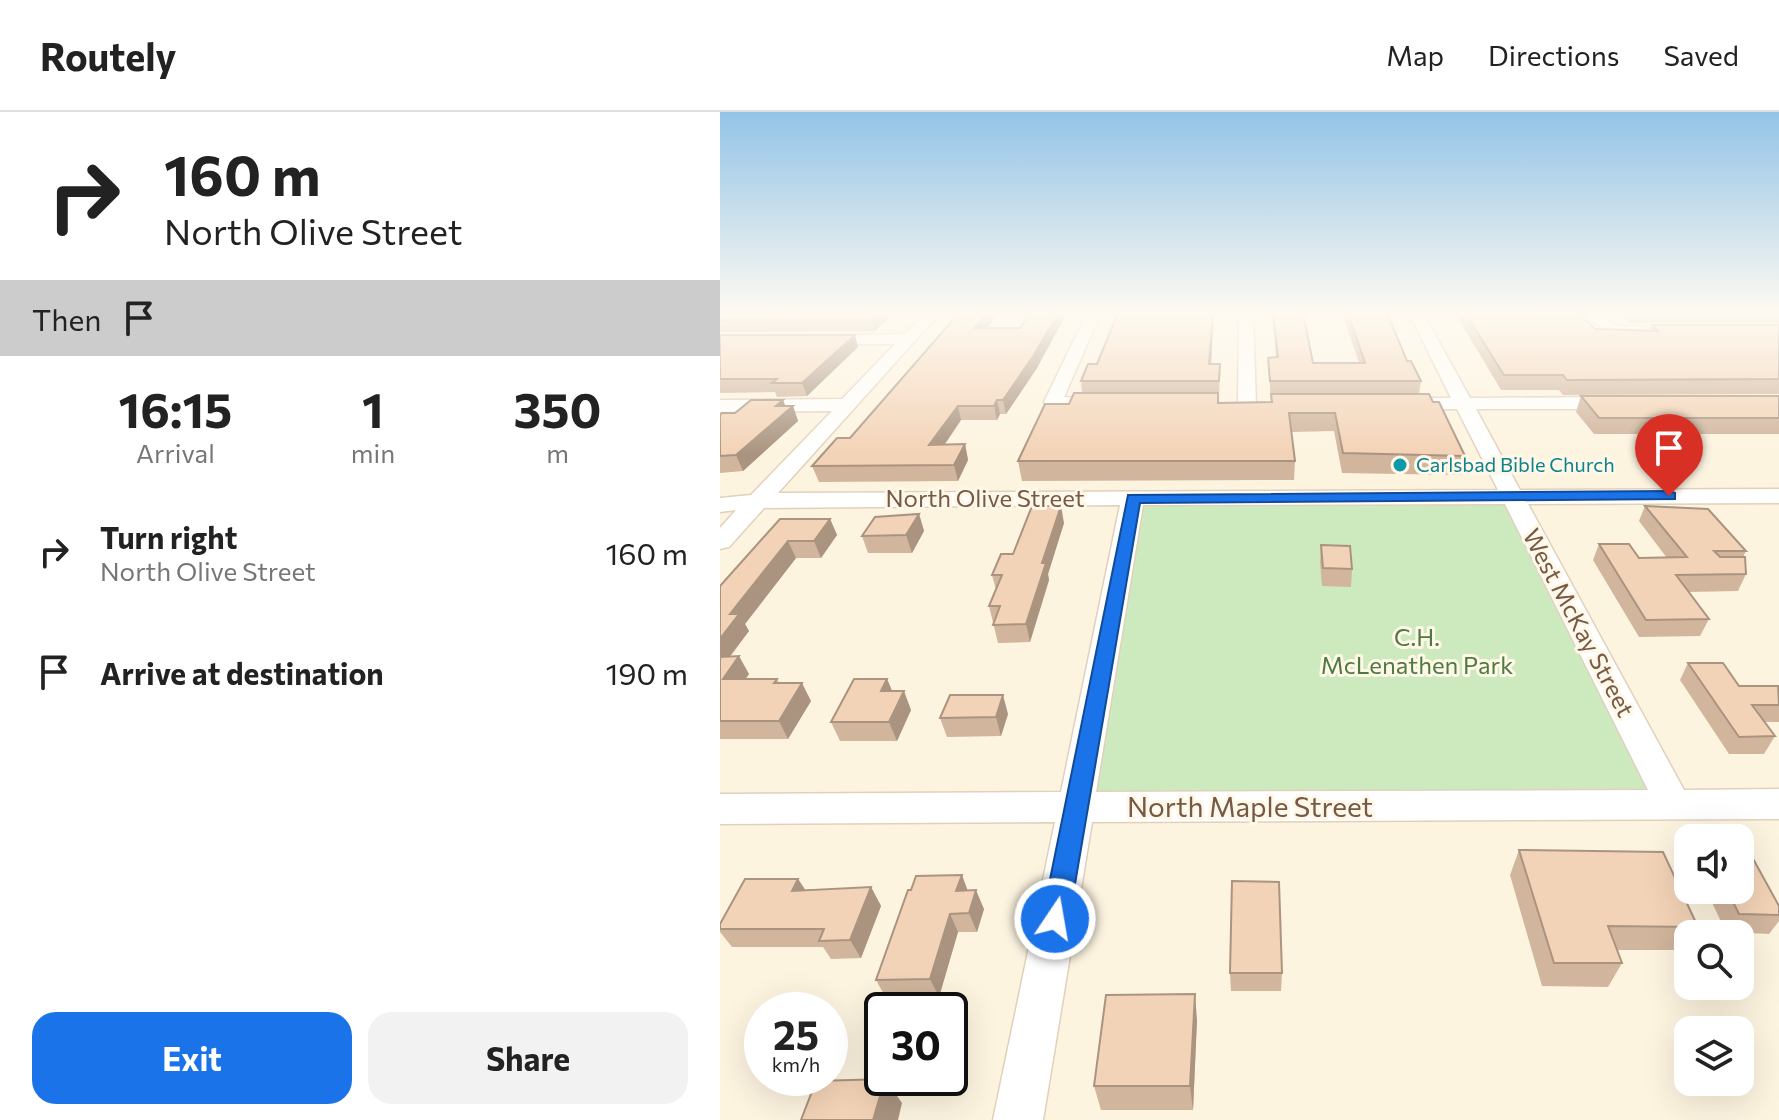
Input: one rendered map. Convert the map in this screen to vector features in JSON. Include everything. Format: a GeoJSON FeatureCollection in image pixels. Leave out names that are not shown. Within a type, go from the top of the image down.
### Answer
{"type":"FeatureCollection","features":[{"type":"Feature","properties":{"kind":"street"},"geometry":{"type":"LineString","coordinates":[[720,542],[890,360]]}},
{"type":"Feature","properties":{"kind":"street"},"geometry":{"type":"LineString","coordinates":[[1074,360],[1055,404],[1109,405]]}},
{"type":"Feature","properties":{"kind":"street"},"geometry":{"type":"LineString","coordinates":[[1247,360],[1247,405]]}},
{"type":"Feature","properties":{"kind":"street","name":"West McKay Street"},"geometry":{"type":"LineString","coordinates":[[1441,360],[1674,805]]}},
{"type":"Feature","properties":{"kind":"street"},"geometry":{"type":"LineString","coordinates":[[1386,404],[1638,403]]}},
{"type":"Feature","properties":{"kind":"street"},"geometry":{"type":"LineString","coordinates":[[720,406],[848,405]]}},
{"type":"Feature","properties":{"kind":"street","name":"North Olive Street"},"geometry":{"type":"LineString","coordinates":[[720,505],[1133,498],[1779,496]]}},
{"type":"Feature","properties":{"kind":"street"},"geometry":{"type":"LineString","coordinates":[[1018,1120],[1078,809],[1133,498]]}},
{"type":"Feature","properties":{"kind":"street","name":"North Maple Street"},"geometry":{"type":"LineString","coordinates":[[720,809],[1779,804]]}},
{"type":"Feature","properties":{"kind":"green space","name":"C.H. McLenathen Park"},"geometry":{"type":"Polygon","coordinates":[[[1512,497],[1674,805],[1078,809],[1133,498],[1512,497]]]}},
{"type":"Feature","properties":{"kind":"building"},"geometry":{"type":"Polygon","coordinates":[[[720,360],[827,360],[802,383],[772,383],[777,379],[720,379],[720,360]]]}},
{"type":"Feature","properties":{"kind":"building"},"geometry":{"type":"Polygon","coordinates":[[[918,360],[1031,360],[1003,400],[997,400],[994,406],[958,406],[929,445],[965,444],[954,465],[812,466],[837,438],[850,438],[918,360]]]}},
{"type":"Feature","properties":{"kind":"building"},"geometry":{"type":"Polygon","coordinates":[[[1099,360],[1209,360],[1209,364],[1220,364],[1219,381],[1081,381],[1088,364],[1097,364],[1099,360]]]}},
{"type":"Feature","properties":{"kind":"building"},"geometry":{"type":"Polygon","coordinates":[[[1268,360],[1365,363],[1364,360],[1407,360],[1411,361],[1421,381],[1270,381],[1268,360]]]}},
{"type":"Feature","properties":{"kind":"building"},"geometry":{"type":"Polygon","coordinates":[[[1495,360],[1779,360],[1779,379],[1567,380],[1563,375],[1504,375],[1495,360]]]}},
{"type":"Feature","properties":{"kind":"building"},"geometry":{"type":"Polygon","coordinates":[[[1074,393],[1218,393],[1218,403],[1272,402],[1271,394],[1429,394],[1433,402],[1439,402],[1465,456],[1343,453],[1335,413],[1289,413],[1295,461],[1018,461],[1045,404],[1069,404],[1074,393]]]}},
{"type":"Feature","properties":{"kind":"building"},"geometry":{"type":"Polygon","coordinates":[[[1581,396],[1779,396],[1779,418],[1599,418],[1581,396]]]}},
{"type":"Feature","properties":{"kind":"building"},"geometry":{"type":"Polygon","coordinates":[[[751,400],[783,400],[776,406],[793,406],[736,455],[720,456],[720,415],[735,413],[751,400]]]}},
{"type":"Feature","properties":{"kind":"building"},"geometry":{"type":"Polygon","coordinates":[[[1032,506],[1061,506],[1042,563],[1046,563],[1026,624],[993,625],[1000,606],[989,606],[1002,575],[992,575],[1001,554],[1013,554],[1032,506]]]}},
{"type":"Feature","properties":{"kind":"building"},"geometry":{"type":"Polygon","coordinates":[[[1645,506],[1708,509],[1746,551],[1714,551],[1720,557],[1745,557],[1746,574],[1676,575],[1709,619],[1646,620],[1599,544],[1629,544],[1639,558],[1687,557],[1645,506]]]}},
{"type":"Feature","properties":{"kind":"building"},"geometry":{"type":"Polygon","coordinates":[[[919,514],[906,535],[862,536],[875,517],[919,514]]]}},
{"type":"Feature","properties":{"kind":"building"},"geometry":{"type":"Polygon","coordinates":[[[780,519],[830,519],[814,541],[788,541],[730,614],[739,614],[720,639],[720,586],[780,519]]]}},
{"type":"Feature","properties":{"kind":"building"},"geometry":{"type":"Polygon","coordinates":[[[1321,545],[1350,546],[1352,569],[1323,568],[1321,545]]]}},
{"type":"Feature","properties":{"kind":"building"},"geometry":{"type":"Polygon","coordinates":[[[739,656],[723,679],[777,679],[774,683],[802,683],[779,721],[720,721],[720,657],[739,656]]]}},
{"type":"Feature","properties":{"kind":"building"},"geometry":{"type":"Polygon","coordinates":[[[1688,663],[1723,663],[1739,686],[1778,686],[1779,705],[1752,705],[1775,736],[1739,737],[1688,663]]]}},
{"type":"Feature","properties":{"kind":"building"},"geometry":{"type":"Polygon","coordinates":[[[854,679],[887,679],[881,691],[904,691],[889,722],[831,722],[854,679]]]}},
{"type":"Feature","properties":{"kind":"building"},"geometry":{"type":"Polygon","coordinates":[[[950,695],[1003,695],[996,717],[940,718],[950,695]]]}},
{"type":"Feature","properties":{"kind":"building"},"geometry":{"type":"Polygon","coordinates":[[[1519,850],[1663,852],[1674,876],[1674,904],[1687,904],[1695,920],[1674,920],[1674,927],[1608,926],[1622,963],[1554,963],[1519,850]]]}},
{"type":"Feature","properties":{"kind":"building"},"geometry":{"type":"Polygon","coordinates":[[[1754,860],[1779,906],[1779,915],[1739,914],[1734,904],[1754,904],[1754,860]]]}},
{"type":"Feature","properties":{"kind":"building"},"geometry":{"type":"Polygon","coordinates":[[[962,875],[956,891],[976,890],[969,913],[950,914],[930,979],[876,980],[908,890],[911,890],[916,876],[962,875]]]}},
{"type":"Feature","properties":{"kind":"building"},"geometry":{"type":"Polygon","coordinates":[[[745,879],[798,879],[792,891],[871,887],[850,940],[819,941],[824,929],[720,929],[745,879]]]}},
{"type":"Feature","properties":{"kind":"building"},"geometry":{"type":"Polygon","coordinates":[[[1232,881],[1279,882],[1282,973],[1230,973],[1232,881]]]}},
{"type":"Feature","properties":{"kind":"building"},"geometry":{"type":"Polygon","coordinates":[[[1195,994],[1190,1086],[1094,1086],[1106,995],[1195,994]]]}},
{"type":"Feature","properties":{"kind":"building"},"geometry":{"type":"Polygon","coordinates":[[[848,1080],[864,1080],[864,1096],[880,1096],[873,1120],[801,1120],[810,1096],[848,1096],[848,1080]]]}},
{"type":"Feature","properties":{"kind":"place","name":"Carlsbad Bible Church"},"geometry":{"type":"Point","coordinates":[1400,465]}},
{"type":"Feature","properties":{"kind":"route"},"geometry":{"type":"LineString","coordinates":[[1055,919],[1078,809],[1133,498],[1669,496]]}}]}
